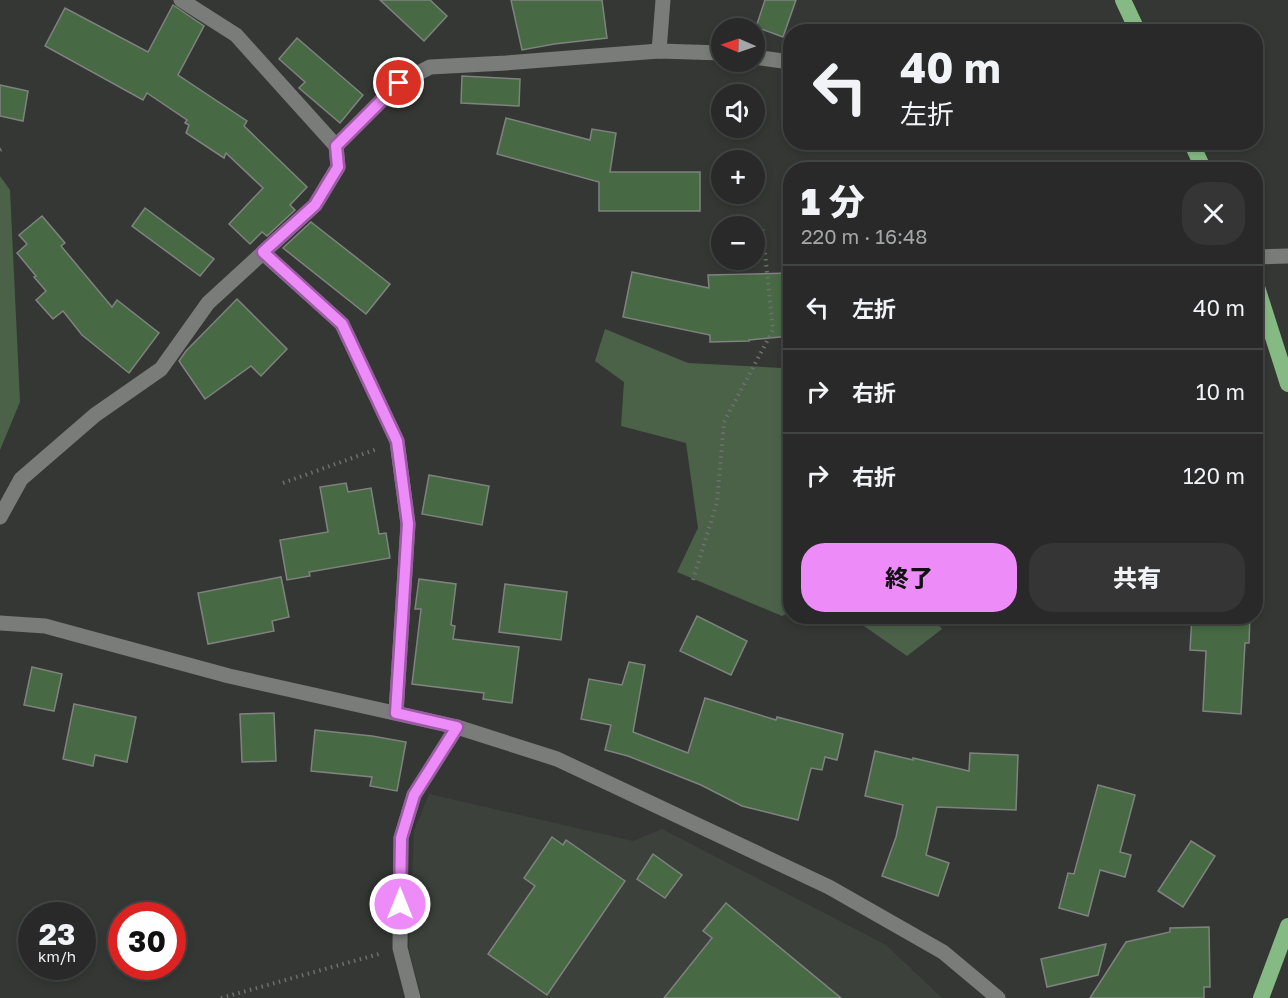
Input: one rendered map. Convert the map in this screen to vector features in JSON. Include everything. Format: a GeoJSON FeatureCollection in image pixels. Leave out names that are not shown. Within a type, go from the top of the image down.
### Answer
{"type":"FeatureCollection","features":[{"type":"Feature","properties":{"kind":"highway"},"geometry":{"type":"LineString","coordinates":[[1122,0],[1134,24]]}},
{"type":"Feature","properties":{"kind":"highway"},"geometry":{"type":"LineString","coordinates":[[1263,306],[1288,384]]}},
{"type":"Feature","properties":{"kind":"highway"},"geometry":{"type":"LineString","coordinates":[[1261,998],[1288,926]]}},
{"type":"Feature","properties":{"kind":"street"},"geometry":{"type":"LineString","coordinates":[[0,517],[21,479],[95,415],[161,369],[208,303],[315,205],[338,167],[336,146],[236,35],[181,0]]}},
{"type":"Feature","properties":{"kind":"street"},"geometry":{"type":"LineString","coordinates":[[659,51],[663,0]]}},
{"type":"Feature","properties":{"kind":"street"},"geometry":{"type":"LineString","coordinates":[[336,146],[399,83],[430,67],[659,51],[711,53]]}},
{"type":"Feature","properties":{"kind":"street"},"geometry":{"type":"LineString","coordinates":[[765,59],[783,61]]}},
{"type":"Feature","properties":{"kind":"street"},"geometry":{"type":"LineString","coordinates":[[263,252],[342,324],[397,441],[408,524],[396,713]]}},
{"type":"Feature","properties":{"kind":"street"},"geometry":{"type":"LineString","coordinates":[[1263,257],[1288,256]]}},
{"type":"Feature","properties":{"kind":"street"},"geometry":{"type":"LineString","coordinates":[[0,623],[45,626],[229,676],[457,727],[557,759],[829,887],[943,952],[998,998]]}},
{"type":"Feature","properties":{"kind":"street"},"geometry":{"type":"LineString","coordinates":[[413,998],[400,948],[401,838],[414,795],[457,727]]}},
{"type":"Feature","properties":{"kind":"path"},"geometry":{"type":"LineString","coordinates":[[693,580],[717,502],[724,422],[773,330],[765,254]]}},
{"type":"Feature","properties":{"kind":"path"},"geometry":{"type":"LineString","coordinates":[[283,483],[397,441]]}},
{"type":"Feature","properties":{"kind":"path"},"geometry":{"type":"LineString","coordinates":[[221,998],[400,948]]}},
{"type":"Feature","properties":{"kind":"shaded area"},"geometry":{"type":"Polygon","coordinates":[[[429,794],[633,841],[662,829],[886,945],[942,998],[422,998],[409,950],[414,831],[429,794]]]}},
{"type":"Feature","properties":{"kind":"green space"},"geometry":{"type":"Polygon","coordinates":[[[0,176],[10,190],[20,402],[0,450],[0,176]]]}},
{"type":"Feature","properties":{"kind":"green space"},"geometry":{"type":"Polygon","coordinates":[[[605,329],[688,363],[781,368],[783,372],[783,616],[677,572],[698,528],[686,443],[621,426],[624,382],[595,361],[605,329]]]}},
{"type":"Feature","properties":{"kind":"green space"},"geometry":{"type":"Polygon","coordinates":[[[861,624],[938,624],[942,629],[907,656],[861,624]]]}},
{"type":"Feature","properties":{"kind":"building"},"geometry":{"type":"Polygon","coordinates":[[[380,0],[430,0],[447,16],[424,41],[380,0]]]}},
{"type":"Feature","properties":{"kind":"building"},"geometry":{"type":"Polygon","coordinates":[[[511,0],[602,0],[607,38],[522,50],[511,0]]]}},
{"type":"Feature","properties":{"kind":"building"},"geometry":{"type":"Polygon","coordinates":[[[765,0],[796,0],[788,24],[783,24],[783,37],[765,30],[765,18],[759,18],[765,0]]]}},
{"type":"Feature","properties":{"kind":"building"},"geometry":{"type":"Polygon","coordinates":[[[173,5],[204,26],[178,75],[247,121],[244,126],[307,187],[290,205],[295,210],[267,236],[262,232],[250,244],[229,224],[263,188],[226,153],[224,158],[186,133],[189,125],[185,123],[187,120],[147,93],[143,100],[45,46],[65,8],[148,52],[173,5]]]}},
{"type":"Feature","properties":{"kind":"building"},"geometry":{"type":"Polygon","coordinates":[[[297,38],[363,95],[340,123],[299,88],[305,82],[279,59],[297,38]]]}},
{"type":"Feature","properties":{"kind":"building"},"geometry":{"type":"Polygon","coordinates":[[[462,76],[520,79],[519,106],[461,103],[462,76]]]}},
{"type":"Feature","properties":{"kind":"building"},"geometry":{"type":"Polygon","coordinates":[[[0,85],[28,91],[23,121],[0,116],[0,85]]]}},
{"type":"Feature","properties":{"kind":"building"},"geometry":{"type":"Polygon","coordinates":[[[506,118],[590,140],[592,129],[616,133],[610,172],[700,172],[700,211],[599,211],[599,182],[497,154],[506,118]]]}},
{"type":"Feature","properties":{"kind":"building"},"geometry":{"type":"Polygon","coordinates":[[[145,208],[214,259],[200,276],[132,226],[145,208]]]}},
{"type":"Feature","properties":{"kind":"building"},"geometry":{"type":"Polygon","coordinates":[[[42,216],[65,243],[61,246],[112,307],[117,300],[159,333],[129,373],[82,335],[63,311],[53,319],[36,300],[46,291],[17,253],[27,244],[19,235],[42,216]]]}},
{"type":"Feature","properties":{"kind":"building"},"geometry":{"type":"Polygon","coordinates":[[[311,222],[390,284],[366,314],[283,248],[311,222]]]}},
{"type":"Feature","properties":{"kind":"building"},"geometry":{"type":"Polygon","coordinates":[[[632,272],[709,288],[708,275],[783,273],[783,337],[749,341],[710,342],[710,335],[623,317],[632,272]]]}},
{"type":"Feature","properties":{"kind":"building"},"geometry":{"type":"Polygon","coordinates":[[[237,299],[287,349],[261,376],[251,366],[205,399],[179,361],[237,299]]]}},
{"type":"Feature","properties":{"kind":"building"},"geometry":{"type":"Polygon","coordinates":[[[429,475],[489,486],[482,525],[422,514],[429,475]]]}},
{"type":"Feature","properties":{"kind":"building"},"geometry":{"type":"Polygon","coordinates":[[[346,483],[348,492],[371,488],[379,534],[386,533],[390,558],[309,572],[310,576],[287,580],[280,540],[328,532],[320,487],[346,483]]]}},
{"type":"Feature","properties":{"kind":"building"},"geometry":{"type":"Polygon","coordinates":[[[281,577],[289,617],[272,621],[274,631],[208,644],[198,593],[281,577]]]}},
{"type":"Feature","properties":{"kind":"building"},"geometry":{"type":"Polygon","coordinates":[[[419,579],[456,584],[451,625],[455,626],[453,639],[519,647],[512,703],[483,699],[484,693],[412,684],[421,609],[415,609],[419,579]]]}},
{"type":"Feature","properties":{"kind":"building"},"geometry":{"type":"Polygon","coordinates":[[[505,584],[567,592],[561,640],[499,632],[505,584]]]}},
{"type":"Feature","properties":{"kind":"building"},"geometry":{"type":"Polygon","coordinates":[[[697,616],[747,641],[731,675],[680,651],[697,616]]]}},
{"type":"Feature","properties":{"kind":"building"},"geometry":{"type":"Polygon","coordinates":[[[1192,624],[1250,624],[1249,643],[1245,643],[1241,714],[1203,711],[1206,651],[1190,650],[1192,624]]]}},
{"type":"Feature","properties":{"kind":"building"},"geometry":{"type":"Polygon","coordinates":[[[629,662],[645,665],[633,732],[688,753],[705,698],[776,720],[777,717],[843,734],[837,760],[825,757],[822,770],[811,768],[798,820],[742,806],[701,785],[628,756],[605,750],[611,725],[581,719],[589,679],[622,685],[629,662]]]}},
{"type":"Feature","properties":{"kind":"building"},"geometry":{"type":"Polygon","coordinates":[[[32,667],[62,674],[54,711],[24,705],[32,667]]]}},
{"type":"Feature","properties":{"kind":"building"},"geometry":{"type":"Polygon","coordinates":[[[74,704],[136,717],[127,762],[95,755],[93,766],[63,759],[74,704]]]}},
{"type":"Feature","properties":{"kind":"building"},"geometry":{"type":"Polygon","coordinates":[[[274,713],[276,761],[242,762],[240,714],[274,713]]]}},
{"type":"Feature","properties":{"kind":"building"},"geometry":{"type":"Polygon","coordinates":[[[315,730],[406,742],[397,791],[370,786],[372,777],[311,771],[315,730]]]}},
{"type":"Feature","properties":{"kind":"building"},"geometry":{"type":"Polygon","coordinates":[[[875,751],[969,771],[970,753],[1018,755],[1016,810],[937,807],[926,855],[949,863],[938,896],[882,876],[896,837],[903,805],[865,796],[875,751]]]}},
{"type":"Feature","properties":{"kind":"building"},"geometry":{"type":"Polygon","coordinates":[[[1098,785],[1135,795],[1120,852],[1131,855],[1125,877],[1100,870],[1088,916],[1059,908],[1068,873],[1074,874],[1098,785]]]}},
{"type":"Feature","properties":{"kind":"building"},"geometry":{"type":"Polygon","coordinates":[[[552,837],[563,845],[566,840],[625,881],[547,995],[488,954],[535,886],[524,878],[552,837]]]}},
{"type":"Feature","properties":{"kind":"building"},"geometry":{"type":"Polygon","coordinates":[[[1191,841],[1215,856],[1183,907],[1158,891],[1191,841]]]}},
{"type":"Feature","properties":{"kind":"building"},"geometry":{"type":"Polygon","coordinates":[[[653,854],[682,875],[665,898],[637,879],[653,854]]]}},
{"type":"Feature","properties":{"kind":"building"},"geometry":{"type":"Polygon","coordinates":[[[726,903],[841,998],[664,998],[712,938],[703,931],[726,903]]]}},
{"type":"Feature","properties":{"kind":"building"},"geometry":{"type":"Polygon","coordinates":[[[1209,927],[1210,987],[1204,987],[1204,998],[1090,998],[1126,942],[1170,932],[1170,928],[1209,927]]]}},
{"type":"Feature","properties":{"kind":"building"},"geometry":{"type":"Polygon","coordinates":[[[1106,944],[1098,975],[1047,987],[1041,959],[1106,944]]]}},
{"type":"Feature","properties":{"kind":"route"},"geometry":{"type":"LineString","coordinates":[[399,83],[336,146],[338,167],[315,205],[263,252],[342,324],[397,441],[408,524],[396,713],[457,727],[414,795],[401,838],[400,904]]}}]}
